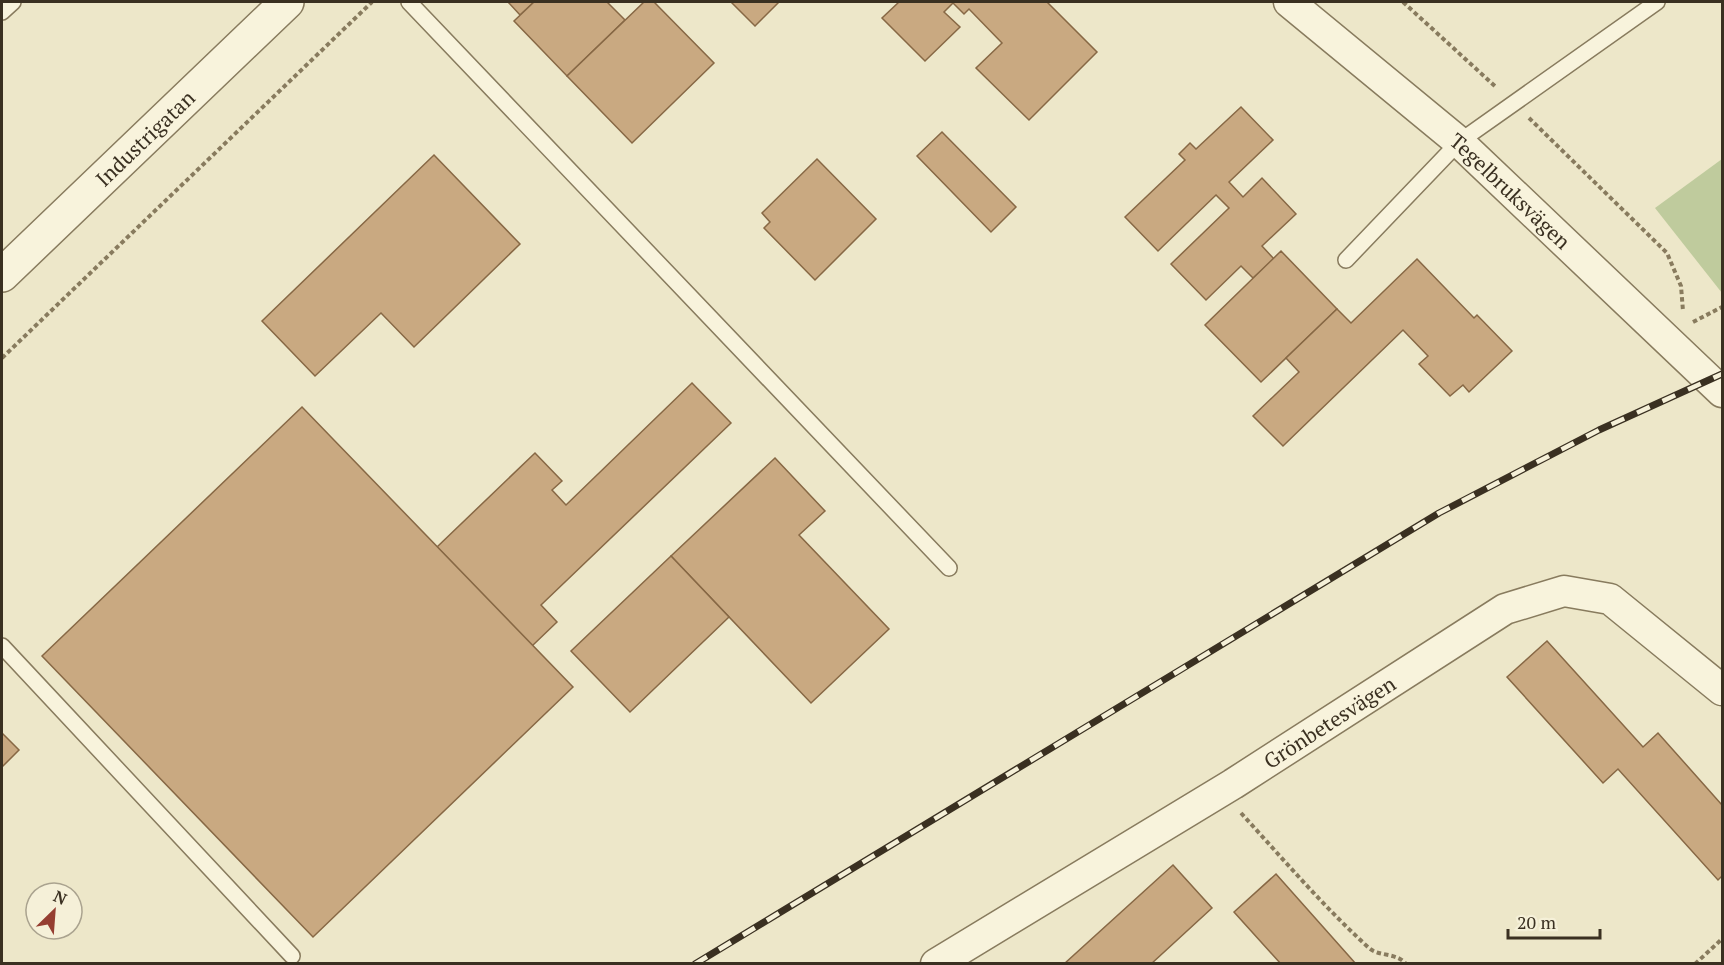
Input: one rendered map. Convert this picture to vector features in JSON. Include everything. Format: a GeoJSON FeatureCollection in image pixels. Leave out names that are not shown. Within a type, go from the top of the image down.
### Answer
{"type":"FeatureCollection","features":[{"type":"Feature","properties":{"kind":"street","name":"Industrigatan"},"geometry":{"type":"LineString","coordinates":[[2,275],[287,2]]}},
{"type":"Feature","properties":{"kind":"street","name":"Tegelbruksvägen"},"geometry":{"type":"LineString","coordinates":[[1289,2],[1459,142],[1722,392]]}},
{"type":"Feature","properties":{"kind":"street","name":"Grönbetesvägen"},"geometry":{"type":"LineString","coordinates":[[936,963],[1221,791],[1505,609],[1564,591],[1610,599],[1722,690]]}},
{"type":"Feature","properties":{"kind":"lane"},"geometry":{"type":"LineString","coordinates":[[2,12],[13,2]]}},
{"type":"Feature","properties":{"kind":"lane"},"geometry":{"type":"LineString","coordinates":[[409,2],[949,568]]}},
{"type":"Feature","properties":{"kind":"lane"},"geometry":{"type":"LineString","coordinates":[[1346,260],[1459,142],[1657,2]]}},
{"type":"Feature","properties":{"kind":"lane"},"geometry":{"type":"LineString","coordinates":[[2,646],[292,956]]}},
{"type":"Feature","properties":{"kind":"path"},"geometry":{"type":"LineString","coordinates":[[2,358],[372,2]]}},
{"type":"Feature","properties":{"kind":"path"},"geometry":{"type":"LineString","coordinates":[[1403,2],[1513,104],[1667,253],[1681,286],[1683,318],[1690,324],[1722,307]]}},
{"type":"Feature","properties":{"kind":"path"},"geometry":{"type":"LineString","coordinates":[[1221,791],[1340,921],[1372,951],[1401,958],[1406,963]]}},
{"type":"Feature","properties":{"kind":"path"},"geometry":{"type":"LineString","coordinates":[[1695,963],[1722,939]]}},
{"type":"Feature","properties":{"kind":"green space"},"geometry":{"type":"Polygon","coordinates":[[[1722,159],[1722,293],[1655,208],[1722,159]]]}},
{"type":"Feature","properties":{"kind":"building"},"geometry":{"type":"Polygon","coordinates":[[[508,2],[534,2],[520,15],[508,2]]]}},
{"type":"Feature","properties":{"kind":"building"},"geometry":{"type":"Polygon","coordinates":[[[534,2],[607,2],[625,20],[567,76],[514,21],[534,2]]]}},
{"type":"Feature","properties":{"kind":"building"},"geometry":{"type":"Polygon","coordinates":[[[644,2],[654,2],[714,63],[632,143],[567,76],[644,2]]]}},
{"type":"Feature","properties":{"kind":"building"},"geometry":{"type":"Polygon","coordinates":[[[731,2],[779,2],[755,26],[731,2]]]}},
{"type":"Feature","properties":{"kind":"building"},"geometry":{"type":"Polygon","coordinates":[[[899,2],[1047,2],[1097,52],[1029,120],[976,68],[1002,43],[969,9],[964,14],[953,3],[944,12],[960,27],[925,61],[882,18],[899,2]]]}},
{"type":"Feature","properties":{"kind":"building"},"geometry":{"type":"Polygon","coordinates":[[[1241,107],[1273,140],[1229,182],[1243,197],[1262,178],[1296,214],[1262,246],[1274,259],[1253,278],[1241,266],[1206,300],[1171,264],[1229,208],[1216,195],[1158,251],[1125,217],[1185,160],[1179,154],[1190,143],[1196,149],[1241,107]]]}},
{"type":"Feature","properties":{"kind":"building"},"geometry":{"type":"Polygon","coordinates":[[[942,132],[1016,207],[991,232],[917,156],[942,132]]]}},
{"type":"Feature","properties":{"kind":"building"},"geometry":{"type":"Polygon","coordinates":[[[434,155],[520,244],[414,347],[381,313],[315,376],[262,321],[434,155]]]}},
{"type":"Feature","properties":{"kind":"building"},"geometry":{"type":"Polygon","coordinates":[[[817,159],[876,219],[815,280],[764,228],[770,222],[762,213],[817,159]]]}},
{"type":"Feature","properties":{"kind":"building"},"geometry":{"type":"Polygon","coordinates":[[[1281,251],[1337,309],[1261,382],[1205,325],[1281,251]]]}},
{"type":"Feature","properties":{"kind":"building"},"geometry":{"type":"Polygon","coordinates":[[[1417,259],[1474,318],[1477,315],[1512,351],[1469,392],[1463,385],[1450,396],[1419,364],[1428,356],[1403,330],[1283,446],[1253,416],[1299,372],[1286,358],[1337,309],[1351,323],[1417,259]]]}},
{"type":"Feature","properties":{"kind":"building"},"geometry":{"type":"Polygon","coordinates":[[[692,383],[731,423],[541,605],[557,622],[532,646],[437,547],[535,453],[562,481],[552,490],[566,505],[692,383]]]}},
{"type":"Feature","properties":{"kind":"building"},"geometry":{"type":"Polygon","coordinates":[[[302,407],[573,687],[313,937],[42,656],[302,407]]]}},
{"type":"Feature","properties":{"kind":"building"},"geometry":{"type":"Polygon","coordinates":[[[775,458],[825,511],[799,535],[889,629],[811,703],[671,556],[775,458]]]}},
{"type":"Feature","properties":{"kind":"building"},"geometry":{"type":"Polygon","coordinates":[[[671,556],[729,617],[630,712],[571,651],[671,556]]]}},
{"type":"Feature","properties":{"kind":"building"},"geometry":{"type":"Polygon","coordinates":[[[1547,641],[1643,747],[1658,733],[1722,805],[1722,876],[1718,880],[1618,769],[1603,783],[1507,677],[1547,641]]]}},
{"type":"Feature","properties":{"kind":"building"},"geometry":{"type":"Polygon","coordinates":[[[2,733],[19,750],[2,767],[2,733]]]}},
{"type":"Feature","properties":{"kind":"building"},"geometry":{"type":"Polygon","coordinates":[[[1173,865],[1212,908],[1151,964],[1064,964],[1173,865]]]}},
{"type":"Feature","properties":{"kind":"building"},"geometry":{"type":"Polygon","coordinates":[[[1276,874],[1356,964],[1281,964],[1234,912],[1276,874]]]}},
{"type":"Feature","properties":{"kind":"railway"},"geometry":{"type":"LineString","coordinates":[[695,964],[1439,513],[1599,430],[1722,374]]}}]}
